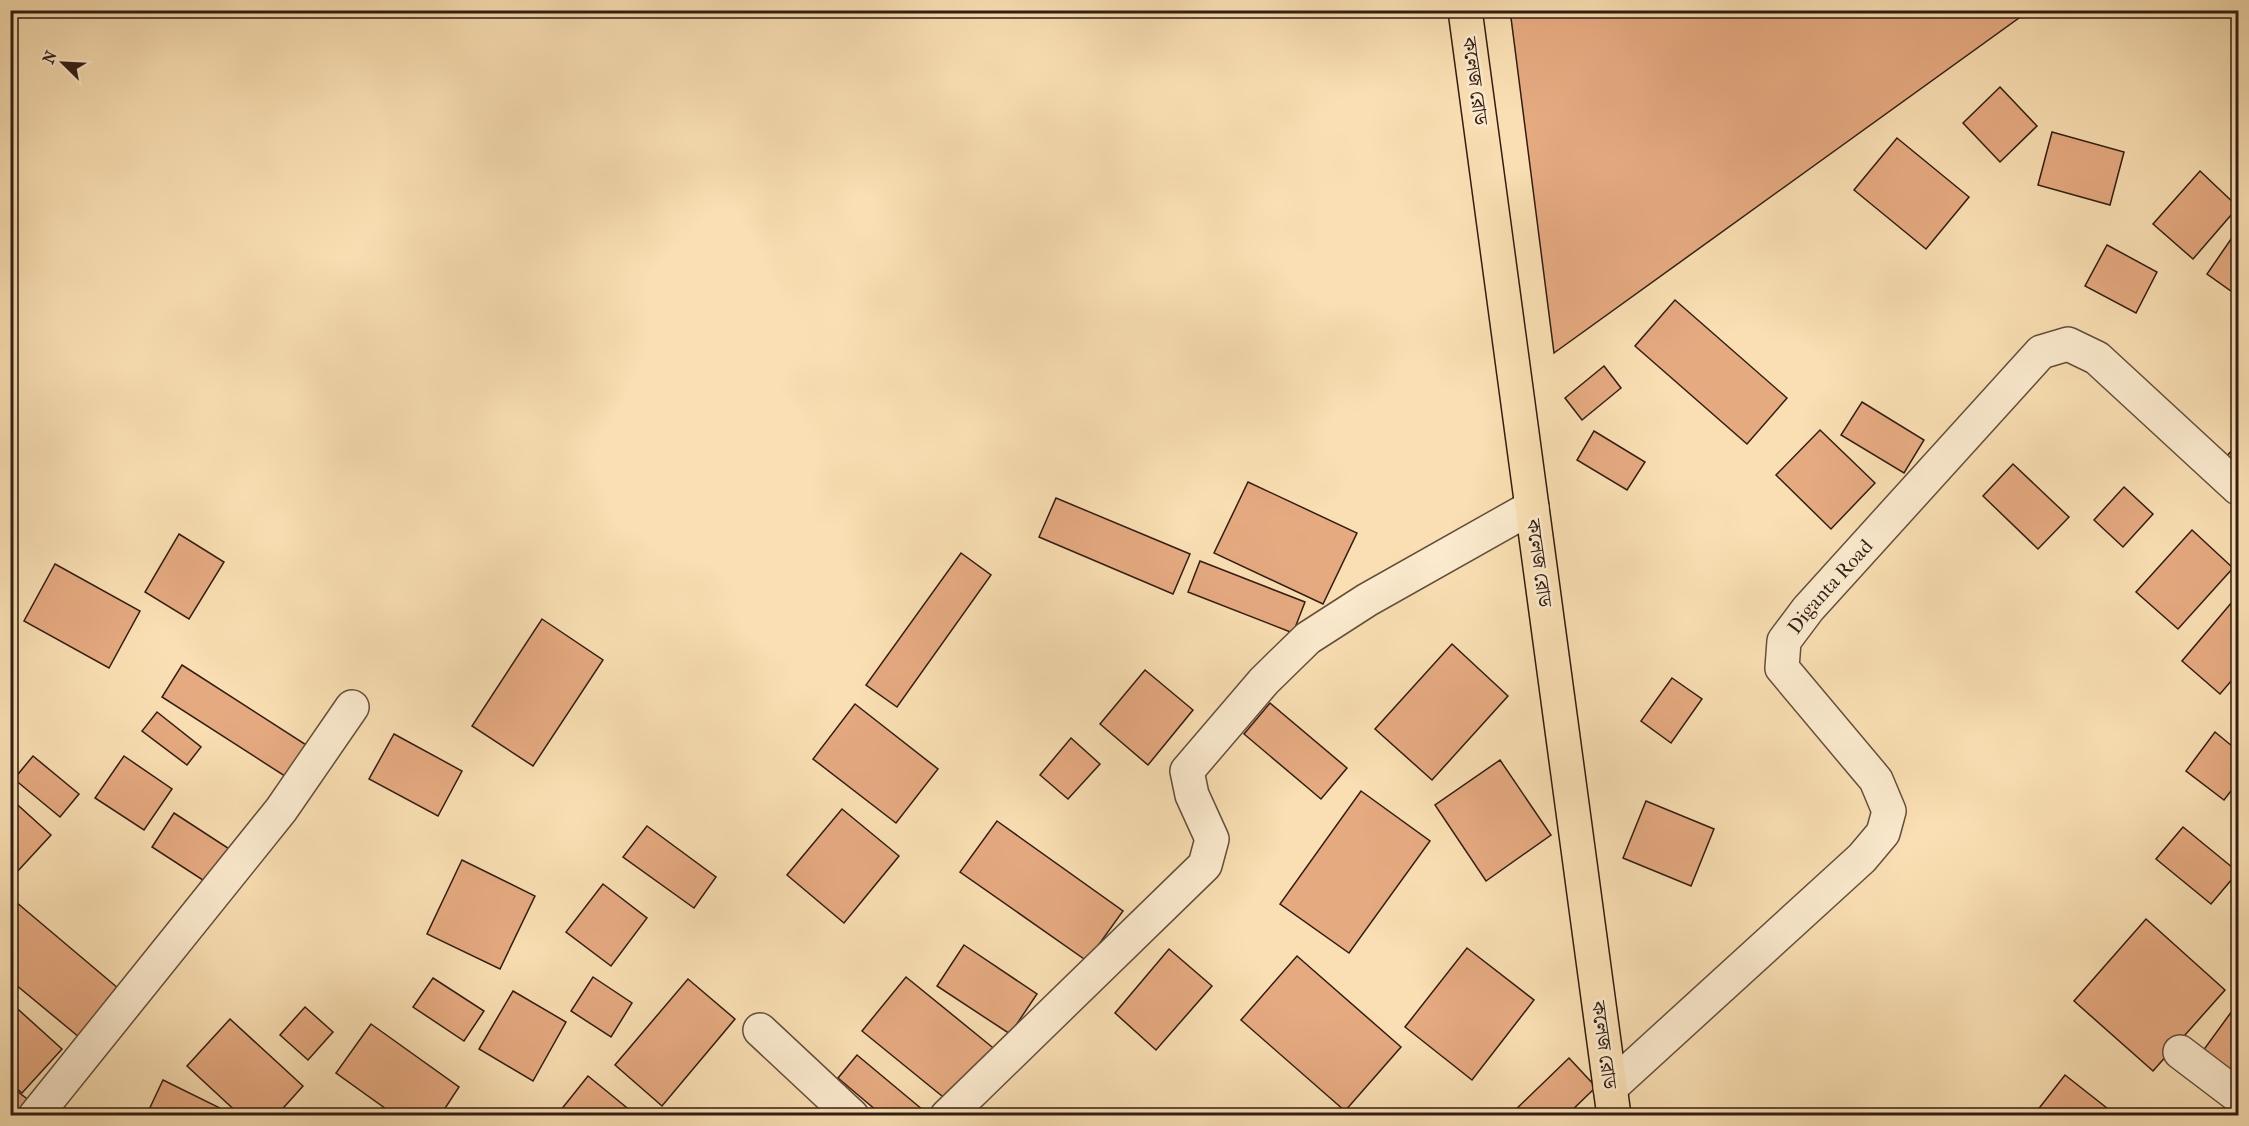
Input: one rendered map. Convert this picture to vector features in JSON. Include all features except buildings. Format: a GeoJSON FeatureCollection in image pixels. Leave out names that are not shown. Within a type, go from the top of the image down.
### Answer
{"type":"FeatureCollection","features":[{"type":"Feature","properties":{"kind":"main road","name":"কলেজ রোড"},"geometry":{"type":"LineString","coordinates":[[1465,10],[1612,1102]]}},
{"type":"Feature","properties":{"kind":"street","name":"Diganta Road"},"geometry":{"type":"LineString","coordinates":[[1612,1102],[1862,858],[1883,833],[1889,810],[1876,780],[1782,668],[1784,641],[1808,609],[2041,352],[2068,344],[2097,358],[2238,488]]}},
{"type":"Feature","properties":{"kind":"street"},"geometry":{"type":"LineString","coordinates":[[947,1116],[1205,865],[1212,839],[1192,795],[1187,771],[1264,681],[1308,638],[1367,600],[1532,507]]}},
{"type":"Feature","properties":{"kind":"street"},"geometry":{"type":"LineString","coordinates":[[35,1116],[281,810],[352,707]]}},
{"type":"Feature","properties":{"kind":"street"},"geometry":{"type":"LineString","coordinates":[[760,1030],[852,1116]]}},
{"type":"Feature","properties":{"kind":"street"},"geometry":{"type":"LineString","coordinates":[[2180,1052],[2238,1096]]}}]}
